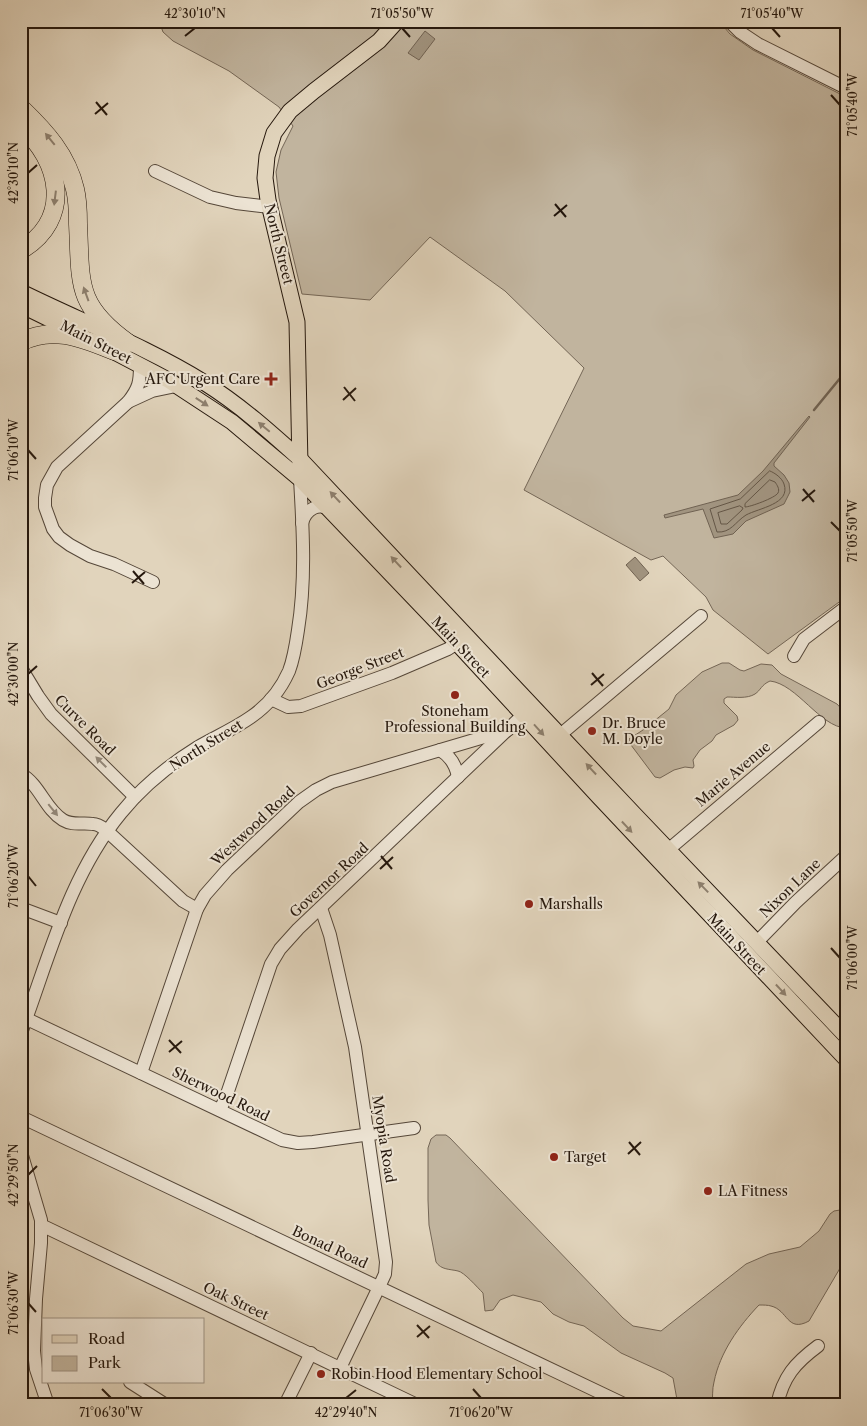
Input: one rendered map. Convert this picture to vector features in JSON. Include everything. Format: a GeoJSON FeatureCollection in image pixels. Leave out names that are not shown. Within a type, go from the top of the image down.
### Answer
{"type":"FeatureCollection","features":[{"type":"Feature","properties":{"kind":"highway"},"geometry":{"type":"LineString","coordinates":[[21,108],[53,142],[69,169],[77,204],[82,284],[92,309],[121,347]]}},
{"type":"Feature","properties":{"kind":"highway"},"geometry":{"type":"LineString","coordinates":[[21,126],[34,138],[47,157],[54,173],[56,192],[52,213],[45,228],[33,242],[21,250]]}},
{"type":"Feature","properties":{"kind":"highway"},"geometry":{"type":"LineString","coordinates":[[21,342],[44,335],[62,334],[121,347]]}},
{"type":"Feature","properties":{"kind":"main road","name":"North Street"},"geometry":{"type":"LineString","coordinates":[[300,479],[297,322],[270,207],[266,187],[265,165],[271,140],[282,120],[314,91],[379,42],[397,21]]}},
{"type":"Feature","properties":{"kind":"main road","name":"Main Street"},"geometry":{"type":"LineString","coordinates":[[21,292],[121,347],[140,365],[232,422],[300,479],[524,714],[598,796],[846,1059]]}},
{"type":"Feature","properties":{"kind":"main road","name":"Main Street"},"geometry":{"type":"LineString","coordinates":[[21,305],[185,372],[237,405],[300,459],[668,850],[757,942],[840,1020],[846,1036]]}},
{"type":"Feature","properties":{"kind":"street"},"geometry":{"type":"LineString","coordinates":[[729,21],[740,32],[758,44],[846,88]]}},
{"type":"Feature","properties":{"kind":"street"},"geometry":{"type":"LineString","coordinates":[[155,172],[210,197],[236,203],[270,207]]}},
{"type":"Feature","properties":{"kind":"street"},"geometry":{"type":"LineString","coordinates":[[140,365],[139,386],[128,402],[57,467],[47,485],[44,498],[45,507],[53,529],[66,542],[90,556],[114,564],[153,582]]}},
{"type":"Feature","properties":{"kind":"street"},"geometry":{"type":"LineString","coordinates":[[128,402],[152,391],[176,386]]}},
{"type":"Feature","properties":{"kind":"street","name":"North Street"},"geometry":{"type":"LineString","coordinates":[[21,1033],[60,924],[84,869],[107,831],[135,797],[176,762],[250,718],[271,699],[289,671],[297,641],[302,594],[300,479]]}},
{"type":"Feature","properties":{"kind":"street"},"geometry":{"type":"LineString","coordinates":[[302,523],[306,515],[316,507],[323,506],[334,514]]}},
{"type":"Feature","properties":{"kind":"street"},"geometry":{"type":"LineString","coordinates":[[794,656],[804,639],[846,607]]}},
{"type":"Feature","properties":{"kind":"street"},"geometry":{"type":"LineString","coordinates":[[560,735],[701,616]]}},
{"type":"Feature","properties":{"kind":"street","name":"George Street"},"geometry":{"type":"LineString","coordinates":[[271,699],[288,707],[301,706],[392,673],[448,649],[457,643]]}},
{"type":"Feature","properties":{"kind":"street","name":"Curve Road"},"geometry":{"type":"LineString","coordinates":[[21,668],[55,719],[91,752],[135,797]]}},
{"type":"Feature","properties":{"kind":"street","name":"Governor Road"},"geometry":{"type":"LineString","coordinates":[[220,1110],[274,958],[287,940],[524,714]]}},
{"type":"Feature","properties":{"kind":"street","name":"Marie Avenue"},"geometry":{"type":"LineString","coordinates":[[668,850],[819,722]]}},
{"type":"Feature","properties":{"kind":"street","name":"Westwood Road"},"geometry":{"type":"LineString","coordinates":[[141,1072],[197,910],[205,895],[217,880],[308,795],[332,782],[508,730]]}},
{"type":"Feature","properties":{"kind":"street"},"geometry":{"type":"LineString","coordinates":[[440,750],[446,753],[454,764],[458,777]]}},
{"type":"Feature","properties":{"kind":"street"},"geometry":{"type":"LineString","coordinates":[[21,774],[35,785],[62,819],[76,824],[94,824],[107,831],[167,888],[186,904],[197,910]]}},
{"type":"Feature","properties":{"kind":"street","name":"Nixon Lane"},"geometry":{"type":"LineString","coordinates":[[757,942],[796,902],[846,856]]}},
{"type":"Feature","properties":{"kind":"street"},"geometry":{"type":"LineString","coordinates":[[21,908],[60,924]]}},
{"type":"Feature","properties":{"kind":"street","name":"Myopia Road"},"geometry":{"type":"LineString","coordinates":[[321,908],[330,935],[350,1021],[386,1255],[385,1270],[379,1287],[340,1368]]}},
{"type":"Feature","properties":{"kind":"street","name":"Sherwood Road"},"geometry":{"type":"LineString","coordinates":[[26,1019],[141,1072],[274,1137],[290,1141],[313,1142],[414,1128]]}},
{"type":"Feature","properties":{"kind":"street","name":"Bonad Road"},"geometry":{"type":"LineString","coordinates":[[21,1117],[621,1404]]}},
{"type":"Feature","properties":{"kind":"street"},"geometry":{"type":"LineString","coordinates":[[21,1152],[40,1215],[39,1337],[36,1369],[48,1405]]}},
{"type":"Feature","properties":{"kind":"street","name":"Oak Street"},"geometry":{"type":"LineString","coordinates":[[41,1225],[417,1405]]}},
{"type":"Feature","properties":{"kind":"street"},"geometry":{"type":"LineString","coordinates":[[777,1405],[780,1392],[790,1371],[802,1358],[818,1346]]}},
{"type":"Feature","properties":{"kind":"street"},"geometry":{"type":"LineString","coordinates":[[285,1405],[310,1353]]}},
{"type":"Feature","properties":{"kind":"street"},"geometry":{"type":"LineString","coordinates":[[133,1384],[166,1405]]}},
{"type":"Feature","properties":{"kind":"green space"},"geometry":{"type":"Polygon","coordinates":[[[159,21],[719,21],[730,34],[753,50],[846,97],[846,597],[768,654],[713,610],[706,597],[663,556],[651,560],[524,490],[584,368],[505,291],[430,237],[370,300],[302,294],[279,198],[276,172],[281,150],[293,126],[279,107],[229,71],[173,41],[163,32],[159,21]]]}},
{"type":"Feature","properties":{"kind":"green space"},"geometry":{"type":"Polygon","coordinates":[[[722,663],[729,663],[744,671],[761,664],[772,665],[781,674],[837,704],[844,715],[846,728],[836,726],[827,721],[790,689],[770,681],[752,696],[727,697],[724,699],[724,703],[737,716],[738,720],[734,725],[716,735],[712,741],[700,750],[693,760],[693,768],[685,767],[674,770],[660,778],[655,777],[631,745],[629,739],[669,709],[676,695],[702,672],[722,663]]]}},
{"type":"Feature","properties":{"kind":"green space"},"geometry":{"type":"Polygon","coordinates":[[[436,1135],[446,1135],[450,1138],[623,1318],[633,1326],[661,1331],[746,1264],[769,1254],[800,1247],[819,1231],[830,1214],[834,1211],[846,1209],[846,1258],[809,1321],[802,1324],[792,1323],[777,1308],[759,1305],[731,1340],[721,1360],[713,1385],[712,1405],[678,1405],[673,1378],[665,1373],[621,1353],[584,1326],[569,1322],[553,1314],[541,1302],[513,1295],[500,1300],[493,1310],[485,1311],[483,1293],[471,1280],[461,1272],[438,1265],[429,1225],[428,1200],[428,1148],[431,1139],[436,1135]]]}},
{"type":"Feature","properties":{"kind":"water"},"geometry":{"type":"Polygon","coordinates":[[[425,31],[435,39],[419,60],[408,53],[425,31]]]}},
{"type":"Feature","properties":{"kind":"water"},"geometry":{"type":"Polygon","coordinates":[[[809,416],[774,463],[774,466],[784,475],[789,483],[790,492],[784,504],[746,521],[733,534],[714,538],[703,509],[665,518],[664,515],[738,495],[763,471],[809,416]]]}},
{"type":"Feature","properties":{"kind":"water"},"geometry":{"type":"Polygon","coordinates":[[[635,557],[649,573],[640,581],[626,565],[635,557]]]}},
{"type":"Feature","properties":{"kind":"waterway"},"geometry":{"type":"LineString","coordinates":[[814,410],[846,371]]}},
{"type":"Feature","properties":{"kind":"place","name":"AFC Urgent Care"},"geometry":{"type":"Point","coordinates":[271,379]}},
{"type":"Feature","properties":{"kind":"place","name":"Stoneham Professional Building"},"geometry":{"type":"Point","coordinates":[455,695]}},
{"type":"Feature","properties":{"kind":"place","name":"Dr. Bruce M. Doyle"},"geometry":{"type":"Point","coordinates":[592,731]}},
{"type":"Feature","properties":{"kind":"place","name":"Marshalls"},"geometry":{"type":"Point","coordinates":[529,904]}},
{"type":"Feature","properties":{"kind":"place","name":"Target"},"geometry":{"type":"Point","coordinates":[554,1157]}},
{"type":"Feature","properties":{"kind":"place","name":"LA Fitness"},"geometry":{"type":"Point","coordinates":[708,1191]}},
{"type":"Feature","properties":{"kind":"place","name":"Robin Hood Elementary School"},"geometry":{"type":"Point","coordinates":[321,1374]}}]}
